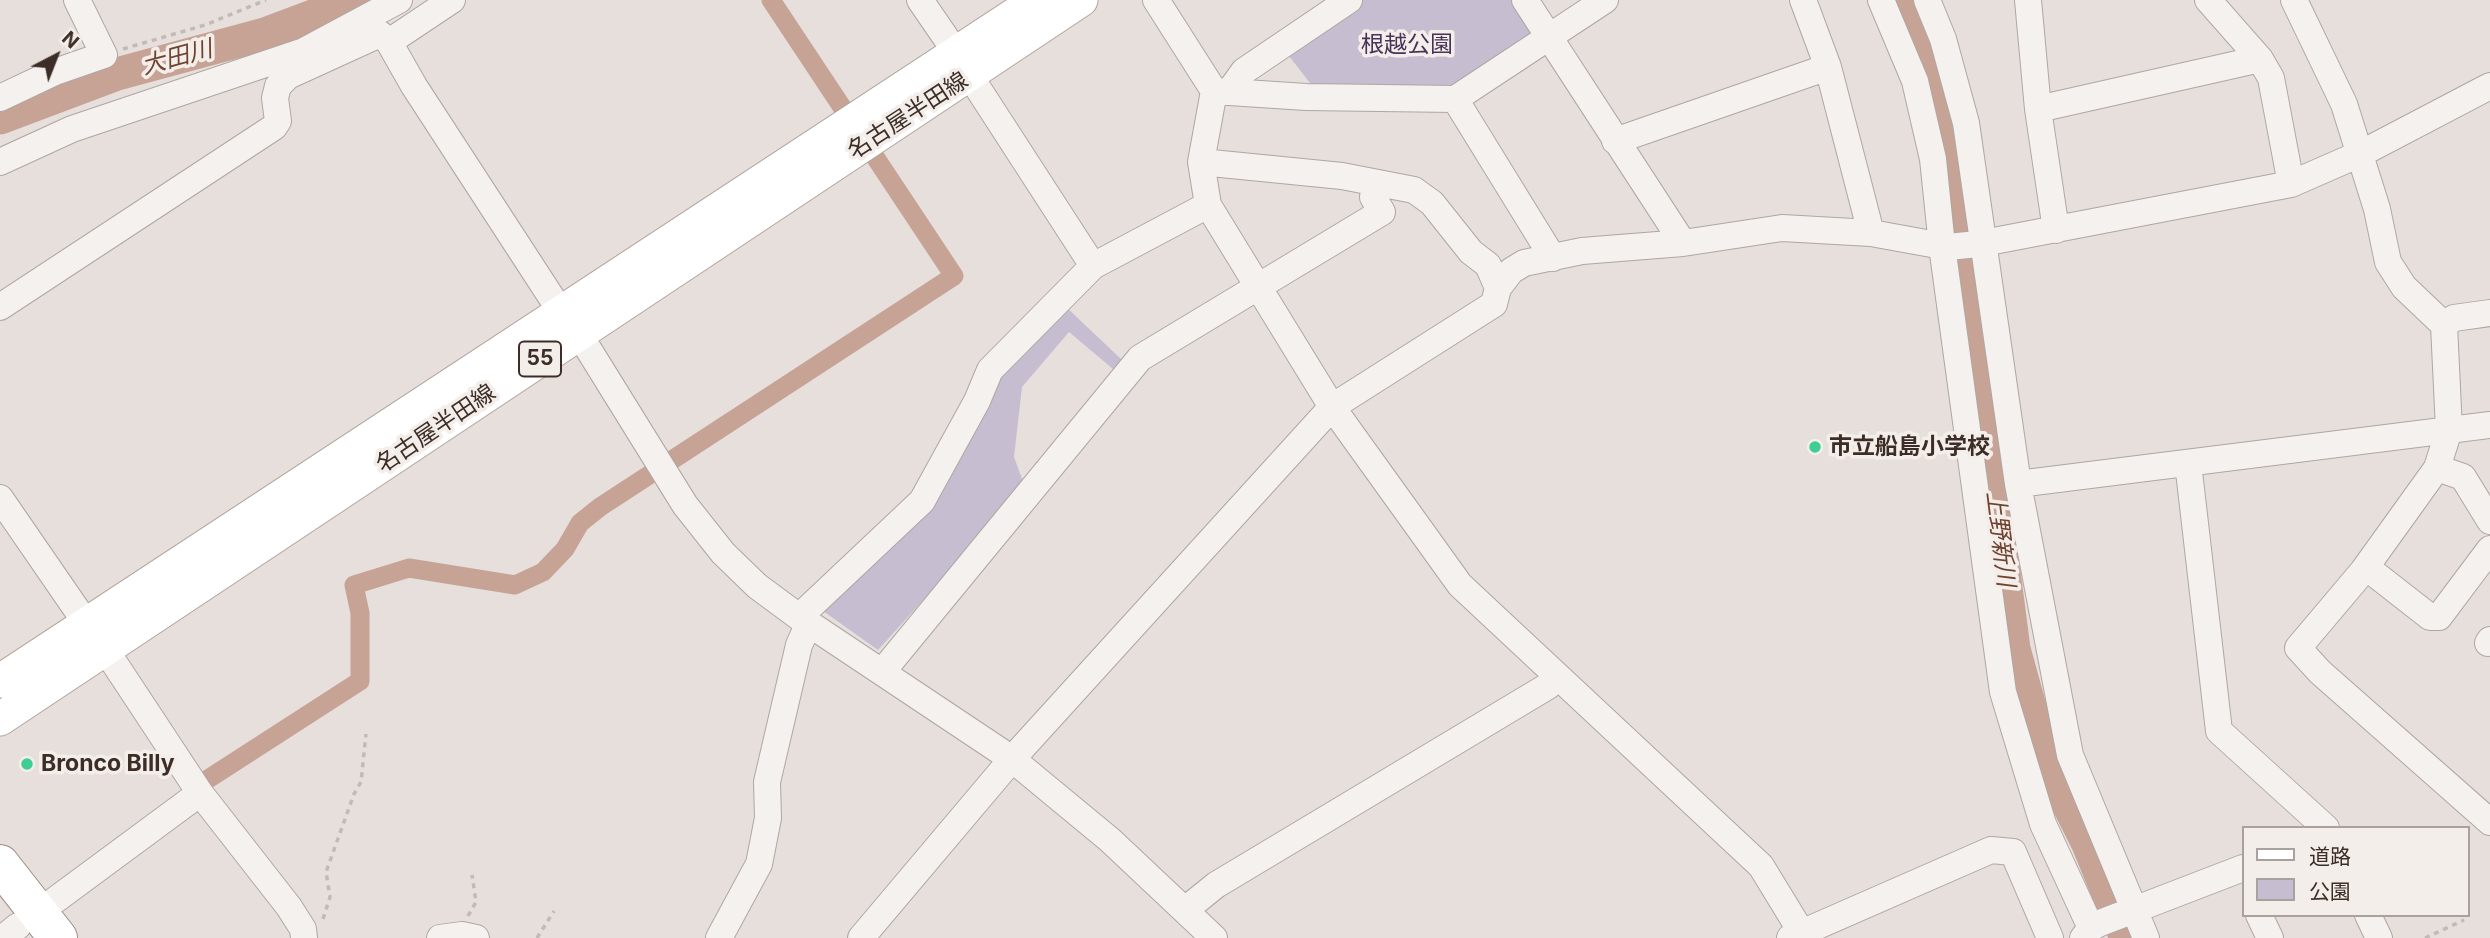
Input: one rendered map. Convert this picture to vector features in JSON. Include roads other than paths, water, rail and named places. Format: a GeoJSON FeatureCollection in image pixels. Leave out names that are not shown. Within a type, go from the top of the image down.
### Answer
{"type":"FeatureCollection","features":[{"type":"Feature","properties":{"kind":"highway"},"geometry":{"type":"LineString","coordinates":[[0,864],[24,926]]}},
{"type":"Feature","properties":{"kind":"main road","name":"名古屋半田線"},"geometry":{"type":"LineString","coordinates":[[962,64],[1037,0]]}},
{"type":"Feature","properties":{"kind":"main road","name":"名古屋半田線"},"geometry":{"type":"LineString","coordinates":[[0,719],[96,636],[962,64],[1081,0]]}},
{"type":"Feature","properties":{"kind":"main road","name":"名古屋半田線"},"geometry":{"type":"LineString","coordinates":[[0,681],[96,636]]}},
{"type":"Feature","properties":{"kind":"street"},"geometry":{"type":"LineString","coordinates":[[0,98],[55,72],[104,55],[77,0]]}},
{"type":"Feature","properties":{"kind":"street"},"geometry":{"type":"LineString","coordinates":[[0,162],[72,129],[304,51],[399,0]]}},
{"type":"Feature","properties":{"kind":"street"},"geometry":{"type":"LineString","coordinates":[[389,42],[452,0]]}},
{"type":"Feature","properties":{"kind":"street"},"geometry":{"type":"LineString","coordinates":[[920,0],[1093,266]]}},
{"type":"Feature","properties":{"kind":"street"},"geometry":{"type":"LineString","coordinates":[[1156,0],[1222,91],[1306,97],[1455,99],[1605,0]]}},
{"type":"Feature","properties":{"kind":"street"},"geometry":{"type":"LineString","coordinates":[[1349,0],[1244,71],[1222,91],[1200,162],[1208,205],[1332,407],[1460,585],[1761,866],[1799,936],[1991,850],[2013,852],[2050,938]]}},
{"type":"Feature","properties":{"kind":"street"},"geometry":{"type":"LineString","coordinates":[[1525,0],[1683,243]]}},
{"type":"Feature","properties":{"kind":"street"},"geometry":{"type":"LineString","coordinates":[[1802,0],[1828,67],[1871,233]]}},
{"type":"Feature","properties":{"kind":"street"},"geometry":{"type":"LineString","coordinates":[[1881,0],[1915,81],[1933,159],[2003,692],[2043,824],[2091,930],[2134,910],[2242,872]]}},
{"type":"Feature","properties":{"kind":"street"},"geometry":{"type":"LineString","coordinates":[[1927,0],[1943,39],[1966,123],[1981,243],[2018,484],[2070,755],[2146,938]]}},
{"type":"Feature","properties":{"kind":"street"},"geometry":{"type":"LineString","coordinates":[[2028,0],[2038,109],[2056,230]]}},
{"type":"Feature","properties":{"kind":"street"},"geometry":{"type":"LineString","coordinates":[[2208,0],[2260,59],[2271,78],[2291,184]]}},
{"type":"Feature","properties":{"kind":"street"},"geometry":{"type":"LineString","coordinates":[[2294,0],[2344,104],[2362,153],[2378,209],[2388,262],[2404,287],[2444,324],[2449,430],[2437,468],[2366,567],[2298,648],[2320,672],[2490,822]]}},
{"type":"Feature","properties":{"kind":"street"},"geometry":{"type":"LineString","coordinates":[[0,307],[274,127],[278,121],[275,98],[278,86],[288,76],[380,34],[389,42],[414,86],[570,323],[685,505],[723,553],[757,586],[804,620],[1012,759],[1110,841],[1214,938]]}},
{"type":"Feature","properties":{"kind":"street"},"geometry":{"type":"LineString","coordinates":[[2038,109],[2260,59]]}},
{"type":"Feature","properties":{"kind":"street"},"geometry":{"type":"LineString","coordinates":[[1615,141],[1828,67]]}},
{"type":"Feature","properties":{"kind":"street"},"geometry":{"type":"LineString","coordinates":[[862,938],[1012,759],[1332,407],[1494,304],[1498,288],[1511,271],[1524,264],[1583,251],[1683,243],[1782,229],[1871,233],[1945,247],[2056,230],[2291,184],[2362,153],[2490,86]]}},
{"type":"Feature","properties":{"kind":"street"},"geometry":{"type":"LineString","coordinates":[[1455,99],[1553,258]]}},
{"type":"Feature","properties":{"kind":"street"},"geometry":{"type":"LineString","coordinates":[[1200,162],[1342,176],[1414,190],[1432,203],[1471,251],[1488,265],[1498,288]]}},
{"type":"Feature","properties":{"kind":"street"},"geometry":{"type":"LineString","coordinates":[[882,672],[1140,358],[1382,212],[1373,197]]}},
{"type":"Feature","properties":{"kind":"street"},"geometry":{"type":"LineString","coordinates":[[719,938],[759,864],[768,818],[767,782],[804,620],[922,500],[977,401],[990,370],[1093,266],[1208,205]]}},
{"type":"Feature","properties":{"kind":"street"},"geometry":{"type":"LineString","coordinates":[[2444,324],[2454,318],[2490,313]]}},
{"type":"Feature","properties":{"kind":"street"},"geometry":{"type":"LineString","coordinates":[[2018,484],[2490,425]]}},
{"type":"Feature","properties":{"kind":"street"},"geometry":{"type":"LineString","coordinates":[[2188,463],[2219,731],[2324,826]]}},
{"type":"Feature","properties":{"kind":"street"},"geometry":{"type":"LineString","coordinates":[[2437,468],[2463,477],[2490,521]]}},
{"type":"Feature","properties":{"kind":"street"},"geometry":{"type":"LineString","coordinates":[[0,498],[200,793],[289,907],[303,929],[312,932]]}},
{"type":"Feature","properties":{"kind":"street"},"geometry":{"type":"LineString","coordinates":[[2366,567],[2430,617],[2440,617],[2490,549]]}},
{"type":"Feature","properties":{"kind":"street"},"geometry":{"type":"LineString","coordinates":[[1185,910],[1216,885],[1548,686],[1557,677]]}},
{"type":"Feature","properties":{"kind":"street"},"geometry":{"type":"LineString","coordinates":[[24,926],[200,793]]}},
{"type":"Feature","properties":{"kind":"street"},"geometry":{"type":"LineString","coordinates":[[2260,917],[2270,938]]}},
{"type":"Feature","properties":{"kind":"street"},"geometry":{"type":"LineString","coordinates":[[2369,917],[2379,938]]}},
{"type":"Feature","properties":{"kind":"waterway","name":"大田川"},"geometry":{"type":"LineString","coordinates":[[0,118],[117,74],[265,34],[355,0]]}},
{"type":"Feature","properties":{"kind":"waterway"},"geometry":{"type":"LineString","coordinates":[[205,781],[360,681],[360,613],[354,585],[409,568],[515,585],[543,572],[565,549],[580,523],[600,507],[954,276],[771,0]]}},
{"type":"Feature","properties":{"kind":"waterway","name":"上野新川"},"geometry":{"type":"LineString","coordinates":[[1909,0],[1932,54],[1945,116],[2014,649],[2043,754],[2088,844],[2126,938]]}},
{"type":"Feature","properties":{"kind":"place","name":"市立船島小学校"},"geometry":{"type":"Point","coordinates":[1815,447]}},
{"type":"Feature","properties":{"kind":"place","name":"Bronco Billy"},"geometry":{"type":"Point","coordinates":[27,764]}},
{"type":"Feature","properties":{"kind":"park label","name":"根越公園"},"geometry":{"type":"Point","coordinates":[1407,45]}}]}
